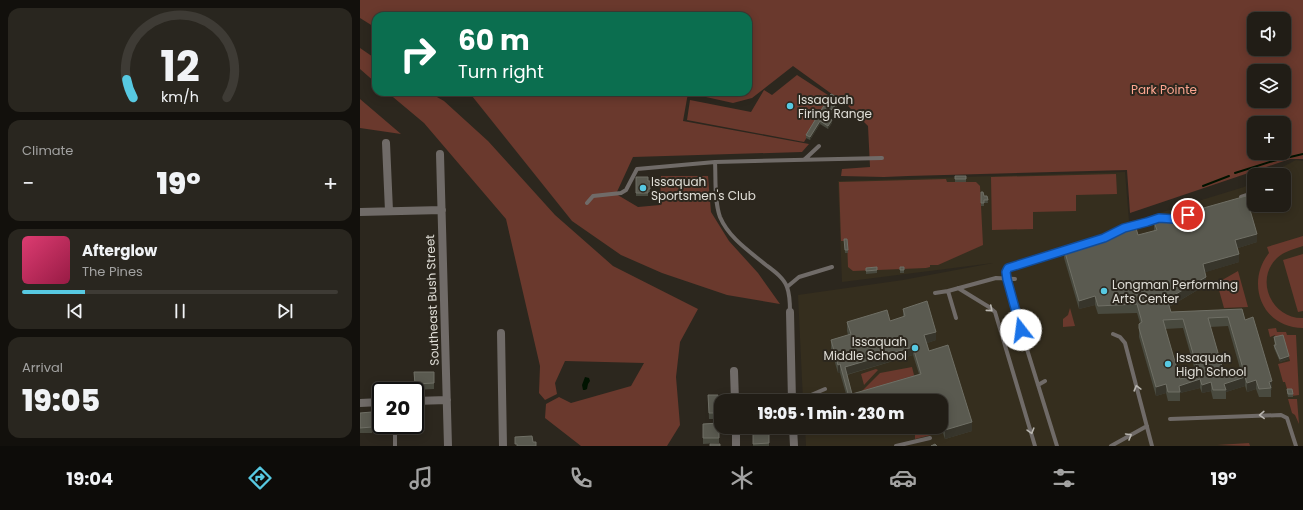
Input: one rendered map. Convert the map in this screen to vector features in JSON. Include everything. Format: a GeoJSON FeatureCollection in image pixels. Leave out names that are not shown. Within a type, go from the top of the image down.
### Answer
{"type":"FeatureCollection","features":[{"type":"Feature","properties":{"kind":"street"},"geometry":{"type":"LineString","coordinates":[[386,143],[389,211]]}},
{"type":"Feature","properties":{"kind":"street","name":"Southeast Bush Street"},"geometry":{"type":"LineString","coordinates":[[440,154],[448,446]]}},
{"type":"Feature","properties":{"kind":"street"},"geometry":{"type":"LineString","coordinates":[[360,212],[442,210]]}},
{"type":"Feature","properties":{"kind":"street"},"geometry":{"type":"LineString","coordinates":[[790,312],[792,394]]}},
{"type":"Feature","properties":{"kind":"street"},"geometry":{"type":"LineString","coordinates":[[501,333],[503,446]]}},
{"type":"Feature","properties":{"kind":"street"},"geometry":{"type":"LineString","coordinates":[[734,371],[735,394]]}},
{"type":"Feature","properties":{"kind":"street"},"geometry":{"type":"LineString","coordinates":[[424,401],[447,400]]}},
{"type":"Feature","properties":{"kind":"street"},"geometry":{"type":"LineString","coordinates":[[360,403],[372,402]]}},
{"type":"Feature","properties":{"kind":"street"},"geometry":{"type":"LineString","coordinates":[[736,434],[736,446]]}},
{"type":"Feature","properties":{"kind":"street"},"geometry":{"type":"LineString","coordinates":[[793,434],[794,446]]}},
{"type":"Feature","properties":{"kind":"lane"},"geometry":{"type":"LineString","coordinates":[[805,159],[819,146]]}},
{"type":"Feature","properties":{"kind":"lane"},"geometry":{"type":"LineString","coordinates":[[587,203],[593,196],[621,193],[626,190],[637,170],[715,162],[882,158]]}},
{"type":"Feature","properties":{"kind":"lane"},"geometry":{"type":"LineString","coordinates":[[715,162],[718,209],[725,226],[743,246],[774,272],[787,287],[790,312]]}},
{"type":"Feature","properties":{"kind":"lane"},"geometry":{"type":"LineString","coordinates":[[1236,199],[1247,195]]}},
{"type":"Feature","properties":{"kind":"lane"},"geometry":{"type":"LineString","coordinates":[[1104,238],[1124,228],[1159,218],[1174,219]]}},
{"type":"Feature","properties":{"kind":"lane"},"geometry":{"type":"LineString","coordinates":[[1057,445],[1024,340],[1018,318],[1016,302],[1007,279],[1007,269],[1012,266],[1077,246]]}},
{"type":"Feature","properties":{"kind":"lane"},"geometry":{"type":"LineString","coordinates":[[787,287],[799,276],[832,267]]}},
{"type":"Feature","properties":{"kind":"lane"},"geometry":{"type":"LineString","coordinates":[[935,293],[996,278],[1014,279]]}},
{"type":"Feature","properties":{"kind":"lane"},"geometry":{"type":"LineString","coordinates":[[958,288],[995,312],[1035,446]]}},
{"type":"Feature","properties":{"kind":"lane"},"geometry":{"type":"LineString","coordinates":[[948,291],[956,318]]}},
{"type":"Feature","properties":{"kind":"lane"},"geometry":{"type":"LineString","coordinates":[[1018,318],[1023,318]]}},
{"type":"Feature","properties":{"kind":"lane"},"geometry":{"type":"LineString","coordinates":[[1113,334],[1120,337],[1124,342],[1152,446]]}},
{"type":"Feature","properties":{"kind":"lane"},"geometry":{"type":"LineString","coordinates":[[1024,340],[1039,339]]}},
{"type":"Feature","properties":{"kind":"lane"},"geometry":{"type":"LineString","coordinates":[[1038,385],[1046,381]]}},
{"type":"Feature","properties":{"kind":"lane"},"geometry":{"type":"LineString","coordinates":[[813,394],[825,389]]}},
{"type":"Feature","properties":{"kind":"lane"},"geometry":{"type":"LineString","coordinates":[[1170,419],[1281,415],[1287,418],[1296,446]]}},
{"type":"Feature","properties":{"kind":"lane"},"geometry":{"type":"LineString","coordinates":[[1111,446],[1147,426]]}},
{"type":"Feature","properties":{"kind":"lane"},"geometry":{"type":"LineString","coordinates":[[395,434],[395,446]]}},
{"type":"Feature","properties":{"kind":"lane"},"geometry":{"type":"LineString","coordinates":[[896,446],[930,438]]}},
{"type":"Feature","properties":{"kind":"shaded area","name":"Issaquah High School"},"geometry":{"type":"Polygon","coordinates":[[[1296,160],[1303,161],[1303,446],[806,446],[805,434],[948,434],[948,394],[803,394],[798,295],[903,280],[993,263],[842,282],[838,181],[1125,172],[1129,221],[1247,186],[1247,212],[1291,212],[1291,168],[1281,168],[1296,160]]]}},
{"type":"Feature","properties":{"kind":"shaded area"},"geometry":{"type":"Polygon","coordinates":[[[585,377],[589,378],[590,381],[587,389],[583,390],[582,385],[585,377]]]}},
{"type":"Feature","properties":{"kind":"green space","name":"Park Pointe"},"geometry":{"type":"Polygon","coordinates":[[[360,0],[1303,0],[1303,159],[1291,159],[1291,116],[1247,116],[1247,160],[1287,160],[1263,168],[1247,168],[1247,174],[1130,213],[1127,170],[884,177],[841,176],[842,169],[870,167],[868,126],[847,105],[793,66],[752,98],[733,103],[702,96],[752,96],[752,12],[372,12],[372,26],[360,18],[360,0]]]}},
{"type":"Feature","properties":{"kind":"green space"},"geometry":{"type":"Polygon","coordinates":[[[360,48],[372,56],[372,80],[360,69],[360,48]]]}},
{"type":"Feature","properties":{"kind":"green space","name":"Issaquah Firing Range"},"geometry":{"type":"Polygon","coordinates":[[[797,75],[831,97],[804,142],[687,120],[690,100],[751,112],[764,90],[772,95],[797,75]]]}},
{"type":"Feature","properties":{"kind":"green space"},"geometry":{"type":"Polygon","coordinates":[[[392,96],[435,96],[444,101],[488,141],[555,215],[613,266],[698,309],[680,342],[676,377],[680,425],[667,446],[581,446],[545,418],[546,404],[559,397],[571,403],[631,386],[644,363],[565,361],[555,383],[557,394],[545,400],[539,393],[540,366],[506,219],[424,123],[392,96]]]}},
{"type":"Feature","properties":{"kind":"green space","name":"Park Pointe"},"geometry":{"type":"Polygon","coordinates":[[[472,96],[687,96],[683,121],[809,144],[802,152],[633,157],[616,194],[638,207],[660,205],[661,176],[708,176],[711,212],[729,241],[758,273],[780,304],[727,295],[662,273],[621,255],[572,221],[472,96]]]}},
{"type":"Feature","properties":{"kind":"green space"},"geometry":{"type":"Polygon","coordinates":[[[360,99],[401,134],[360,128],[360,99]]]}},
{"type":"Feature","properties":{"kind":"green space"},"geometry":{"type":"Polygon","coordinates":[[[1116,174],[1117,194],[1076,195],[1076,211],[1033,212],[1033,229],[992,230],[991,177],[1116,174]]]}},
{"type":"Feature","properties":{"kind":"green space"},"geometry":{"type":"Polygon","coordinates":[[[946,179],[947,182],[976,182],[980,186],[983,245],[938,265],[930,265],[930,267],[926,268],[853,271],[848,267],[847,241],[841,241],[839,182],[946,179]]]}},
{"type":"Feature","properties":{"kind":"green space"},"geometry":{"type":"Polygon","coordinates":[[[1303,236],[1303,246],[1283,254],[1277,258],[1270,267],[1267,277],[1267,287],[1270,297],[1275,305],[1283,312],[1292,317],[1303,318],[1303,328],[1289,326],[1277,320],[1268,312],[1262,302],[1258,290],[1258,277],[1262,265],[1269,253],[1267,247],[1303,236]]]}},
{"type":"Feature","properties":{"kind":"green space"},"geometry":{"type":"Polygon","coordinates":[[[1303,254],[1303,311],[1298,312],[1283,260],[1303,254]]]}},
{"type":"Feature","properties":{"kind":"green space"},"geometry":{"type":"Polygon","coordinates":[[[1238,271],[1248,307],[1224,308],[1217,283],[1238,271]]]}},
{"type":"Feature","properties":{"kind":"green space"},"geometry":{"type":"Polygon","coordinates":[[[1070,308],[1075,326],[1063,327],[1063,319],[1068,315],[1070,308]]]}},
{"type":"Feature","properties":{"kind":"green space"},"geometry":{"type":"Polygon","coordinates":[[[1276,328],[1277,332],[1286,332],[1287,335],[1296,335],[1299,395],[1292,396],[1287,389],[1285,382],[1283,382],[1278,364],[1290,361],[1283,337],[1276,339],[1275,335],[1270,337],[1268,329],[1276,328]]]}},
{"type":"Feature","properties":{"kind":"green space"},"geometry":{"type":"Polygon","coordinates":[[[912,367],[915,379],[861,392],[880,373],[912,367]]]}},
{"type":"Feature","properties":{"kind":"green space"},"geometry":{"type":"Polygon","coordinates":[[[876,369],[878,370],[864,385],[861,374],[876,369]]]}},
{"type":"Feature","properties":{"kind":"green space"},"geometry":{"type":"Polygon","coordinates":[[[1288,399],[1297,399],[1299,424],[1295,415],[1292,413],[1288,399]]]}},
{"type":"Feature","properties":{"kind":"green space"},"geometry":{"type":"Polygon","coordinates":[[[915,434],[931,434],[931,435],[915,439],[915,434]]]}},
{"type":"Feature","properties":{"kind":"green space"},"geometry":{"type":"Polygon","coordinates":[[[1249,443],[1250,446],[1217,445],[1249,443]]]}},
{"type":"Feature","properties":{"kind":"building"},"geometry":{"type":"Polygon","coordinates":[[[831,94],[835,96],[824,115],[832,120],[828,126],[820,121],[810,137],[806,135],[831,94]]]}},
{"type":"Feature","properties":{"kind":"building"},"geometry":{"type":"Polygon","coordinates":[[[835,100],[838,102],[831,110],[829,109],[835,100]]]}},
{"type":"Feature","properties":{"kind":"building"},"geometry":{"type":"Polygon","coordinates":[[[955,176],[966,176],[966,179],[955,179],[955,176]]]}},
{"type":"Feature","properties":{"kind":"building","name":"Issaquah Sportsmen's Club"},"geometry":{"type":"Polygon","coordinates":[[[636,177],[648,177],[648,181],[650,181],[650,189],[648,189],[648,193],[636,193],[636,177]]]}},
{"type":"Feature","properties":{"kind":"building"},"geometry":{"type":"Polygon","coordinates":[[[981,192],[983,192],[984,196],[987,196],[988,200],[984,200],[984,203],[981,203],[981,192]]]}},
{"type":"Feature","properties":{"kind":"building"},"geometry":{"type":"Polygon","coordinates":[[[1246,196],[1247,212],[1251,212],[1257,234],[1235,240],[1239,254],[1203,264],[1206,277],[1167,299],[1171,312],[1242,309],[1245,320],[1253,317],[1272,381],[1269,382],[1271,388],[1259,389],[1256,380],[1247,383],[1245,377],[1224,384],[1226,390],[1213,390],[1211,382],[1202,385],[1200,379],[1179,386],[1180,392],[1168,392],[1166,384],[1156,387],[1139,328],[1139,324],[1142,322],[1137,304],[1098,306],[1095,296],[1079,301],[1064,249],[1136,228],[1138,235],[1157,230],[1154,222],[1246,196]],[[1228,317],[1208,318],[1225,377],[1244,372],[1228,317]],[[1183,319],[1163,320],[1180,379],[1199,374],[1183,319]]]}},
{"type":"Feature","properties":{"kind":"building"},"geometry":{"type":"Polygon","coordinates":[[[844,239],[847,239],[848,250],[845,250],[844,239]]]}},
{"type":"Feature","properties":{"kind":"building"},"geometry":{"type":"Polygon","coordinates":[[[877,267],[877,270],[866,271],[866,268],[877,267]]]}},
{"type":"Feature","properties":{"kind":"building"},"geometry":{"type":"Polygon","coordinates":[[[900,267],[904,267],[904,270],[900,270],[900,267]]]}},
{"type":"Feature","properties":{"kind":"building"},"geometry":{"type":"Polygon","coordinates":[[[927,301],[936,332],[924,335],[929,351],[948,345],[972,422],[948,429],[948,394],[852,394],[848,394],[840,364],[838,365],[831,340],[851,334],[847,322],[887,310],[890,321],[905,316],[903,309],[927,301]],[[913,347],[845,367],[852,394],[921,374],[913,347]]]}},
{"type":"Feature","properties":{"kind":"building"},"geometry":{"type":"Polygon","coordinates":[[[1283,335],[1289,356],[1280,359],[1274,345],[1276,345],[1274,337],[1283,335]]]}},
{"type":"Feature","properties":{"kind":"building"},"geometry":{"type":"Polygon","coordinates":[[[414,372],[434,372],[434,383],[415,382],[414,372]]]}},
{"type":"Feature","properties":{"kind":"building"},"geometry":{"type":"Polygon","coordinates":[[[1287,389],[1292,389],[1293,394],[1288,394],[1287,389]]]}},
{"type":"Feature","properties":{"kind":"building"},"geometry":{"type":"Polygon","coordinates":[[[708,395],[714,395],[714,413],[709,413],[708,395]]]}},
{"type":"Feature","properties":{"kind":"building"},"geometry":{"type":"Polygon","coordinates":[[[372,412],[372,427],[360,428],[360,413],[372,412]]]}},
{"type":"Feature","properties":{"kind":"building"},"geometry":{"type":"Polygon","coordinates":[[[714,423],[714,434],[719,434],[719,438],[703,438],[703,424],[714,423]]]}},
{"type":"Feature","properties":{"kind":"building"},"geometry":{"type":"Polygon","coordinates":[[[753,434],[769,434],[769,443],[753,444],[753,434]]]}},
{"type":"Feature","properties":{"kind":"building"},"geometry":{"type":"Polygon","coordinates":[[[532,436],[533,442],[536,442],[536,446],[517,446],[517,444],[515,444],[515,437],[532,436]]]}},
{"type":"Feature","properties":{"kind":"building"},"geometry":{"type":"Polygon","coordinates":[[[710,444],[720,444],[720,446],[710,446],[710,444]]]}},
{"type":"Feature","properties":{"kind":"waterway"},"geometry":{"type":"LineString","coordinates":[[1235,173],[1273,161],[1303,154]]}},
{"type":"Feature","properties":{"kind":"waterway"},"geometry":{"type":"LineString","coordinates":[[1203,186],[1229,176]]}},
{"type":"Feature","properties":{"kind":"place","name":"Issaquah Firing Range"},"geometry":{"type":"Point","coordinates":[790,106]}},
{"type":"Feature","properties":{"kind":"place","name":"Issaquah Sportsmen's Club"},"geometry":{"type":"Point","coordinates":[643,188]}},
{"type":"Feature","properties":{"kind":"place","name":"Longman Performing Arts Center"},"geometry":{"type":"Point","coordinates":[1104,291]}},
{"type":"Feature","properties":{"kind":"place","name":"Issaquah Middle School"},"geometry":{"type":"Point","coordinates":[915,348]}},
{"type":"Feature","properties":{"kind":"place","name":"Issaquah High School"},"geometry":{"type":"Point","coordinates":[1168,364]}},
{"type":"Feature","properties":{"kind":"route"},"geometry":{"type":"LineString","coordinates":[[1021,330],[1007,279],[1006,272],[1008,268],[1104,238],[1124,228],[1159,218],[1174,219],[1188,215]]}}]}
